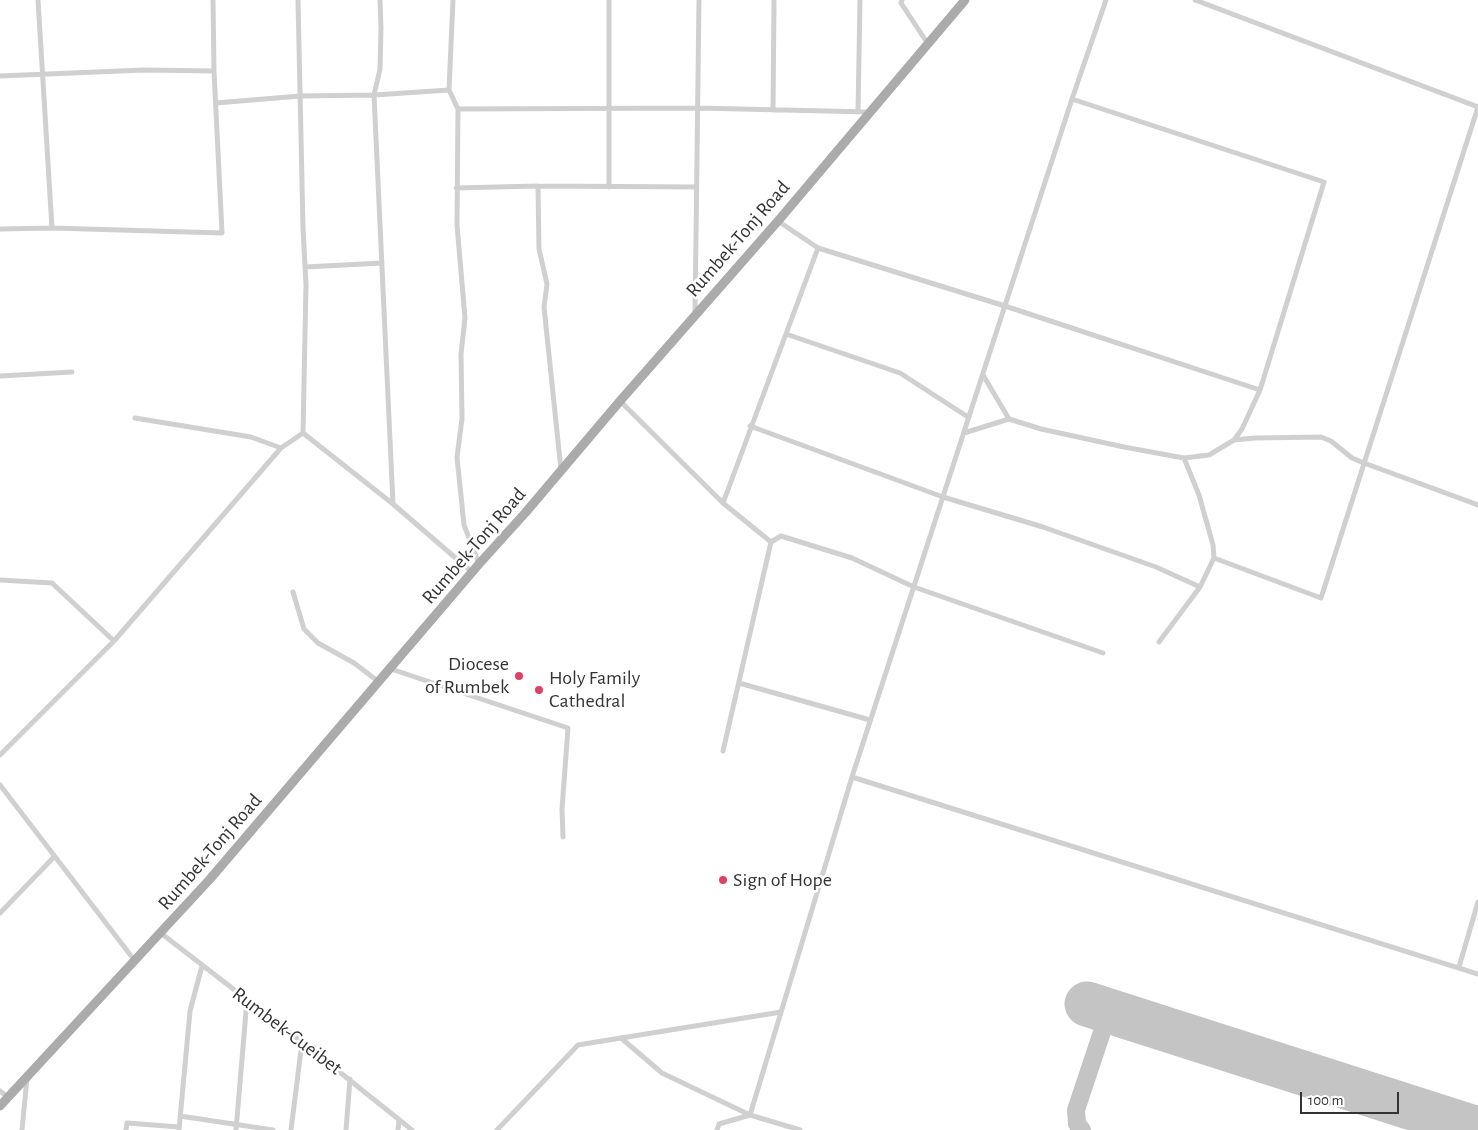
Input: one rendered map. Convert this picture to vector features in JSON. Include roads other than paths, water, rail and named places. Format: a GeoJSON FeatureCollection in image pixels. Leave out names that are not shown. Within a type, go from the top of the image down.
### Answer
{"type":"FeatureCollection","features":[{"type":"Feature","properties":{"kind":"main road","name":"Rumbek-Tonj Road"},"geometry":{"type":"LineString","coordinates":[[0,1106],[162,934],[620,401],[778,221],[966,0]]}},
{"type":"Feature","properties":{"kind":"street"},"geometry":{"type":"LineString","coordinates":[[38,0],[52,228]]}},
{"type":"Feature","properties":{"kind":"street"},"geometry":{"type":"LineString","coordinates":[[0,229],[52,228],[222,234],[214,71],[213,0]]}},
{"type":"Feature","properties":{"kind":"street"},"geometry":{"type":"LineString","coordinates":[[298,0],[302,228],[306,285],[303,433]]}},
{"type":"Feature","properties":{"kind":"street"},"geometry":{"type":"LineString","coordinates":[[380,0],[382,28],[380,69],[374,95],[393,504]]}},
{"type":"Feature","properties":{"kind":"street"},"geometry":{"type":"LineString","coordinates":[[453,0],[449,90],[458,109],[457,225],[465,318],[461,361],[462,419],[457,458],[464,524],[480,564]]}},
{"type":"Feature","properties":{"kind":"street"},"geometry":{"type":"LineString","coordinates":[[609,0],[609,186]]}},
{"type":"Feature","properties":{"kind":"street"},"geometry":{"type":"LineString","coordinates":[[695,315],[698,0]]}},
{"type":"Feature","properties":{"kind":"street"},"geometry":{"type":"LineString","coordinates":[[773,110],[774,0]]}},
{"type":"Feature","properties":{"kind":"street"},"geometry":{"type":"LineString","coordinates":[[858,112],[860,0]]}},
{"type":"Feature","properties":{"kind":"street"},"geometry":{"type":"LineString","coordinates":[[902,0],[901,3],[928,44]]}},
{"type":"Feature","properties":{"kind":"street"},"geometry":{"type":"LineString","coordinates":[[750,1115],[870,720],[1106,0]]}},
{"type":"Feature","properties":{"kind":"street"},"geometry":{"type":"LineString","coordinates":[[1195,0],[1478,107],[1321,598],[1214,558]]}},
{"type":"Feature","properties":{"kind":"street"},"geometry":{"type":"LineString","coordinates":[[0,76],[144,70],[214,71]]}},
{"type":"Feature","properties":{"kind":"street"},"geometry":{"type":"LineString","coordinates":[[216,103],[300,96],[374,95],[449,90]]}},
{"type":"Feature","properties":{"kind":"street"},"geometry":{"type":"LineString","coordinates":[[964,433],[1009,419],[1124,447],[1184,458],[1209,455],[1234,440],[1242,429],[1260,390],[1324,182],[1072,99]]}},
{"type":"Feature","properties":{"kind":"street"},"geometry":{"type":"LineString","coordinates":[[458,109],[697,108],[870,112]]}},
{"type":"Feature","properties":{"kind":"street"},"geometry":{"type":"LineString","coordinates":[[456,188],[538,186],[696,187]]}},
{"type":"Feature","properties":{"kind":"street"},"geometry":{"type":"LineString","coordinates":[[538,186],[539,249],[547,284],[544,307],[561,470]]}},
{"type":"Feature","properties":{"kind":"street"},"geometry":{"type":"LineString","coordinates":[[778,221],[818,248],[1005,306],[1260,390]]}},
{"type":"Feature","properties":{"kind":"street"},"geometry":{"type":"LineString","coordinates":[[723,503],[750,426],[818,248]]}},
{"type":"Feature","properties":{"kind":"street"},"geometry":{"type":"LineString","coordinates":[[305,268],[382,262]]}},
{"type":"Feature","properties":{"kind":"street"},"geometry":{"type":"LineString","coordinates":[[786,334],[900,373],[968,418]]}},
{"type":"Feature","properties":{"kind":"street"},"geometry":{"type":"LineString","coordinates":[[0,376],[72,372]]}},
{"type":"Feature","properties":{"kind":"street"},"geometry":{"type":"LineString","coordinates":[[983,375],[1009,419]]}},
{"type":"Feature","properties":{"kind":"street"},"geometry":{"type":"LineString","coordinates":[[620,401],[723,503],[770,542]]}},
{"type":"Feature","properties":{"kind":"street"},"geometry":{"type":"LineString","coordinates":[[135,418],[251,437],[281,448]]}},
{"type":"Feature","properties":{"kind":"street"},"geometry":{"type":"LineString","coordinates":[[750,426],[943,497],[1043,527],[1156,567],[1200,587]]}},
{"type":"Feature","properties":{"kind":"street"},"geometry":{"type":"LineString","coordinates":[[303,433],[393,504],[473,573]]}},
{"type":"Feature","properties":{"kind":"street"},"geometry":{"type":"LineString","coordinates":[[0,755],[114,641],[281,448],[303,433]]}},
{"type":"Feature","properties":{"kind":"street"},"geometry":{"type":"LineString","coordinates":[[1234,440],[1321,437],[1331,441],[1352,458],[1364,464],[1478,505]]}},
{"type":"Feature","properties":{"kind":"street"},"geometry":{"type":"LineString","coordinates":[[1159,642],[1200,587],[1214,558],[1213,545],[1199,495],[1184,458]]}},
{"type":"Feature","properties":{"kind":"street"},"geometry":{"type":"LineString","coordinates":[[723,750],[770,542],[781,536],[852,558],[914,587],[1103,653]]}},
{"type":"Feature","properties":{"kind":"street"},"geometry":{"type":"LineString","coordinates":[[0,580],[52,583],[114,641]]}},
{"type":"Feature","properties":{"kind":"street"},"geometry":{"type":"LineString","coordinates":[[293,592],[304,629],[318,643],[354,663],[379,682]]}},
{"type":"Feature","properties":{"kind":"street"},"geometry":{"type":"LineString","coordinates":[[391,669],[568,728],[562,809],[563,837]]}},
{"type":"Feature","properties":{"kind":"street"},"geometry":{"type":"LineString","coordinates":[[738,683],[870,720]]}},
{"type":"Feature","properties":{"kind":"street"},"geometry":{"type":"LineString","coordinates":[[852,777],[1478,974]]}},
{"type":"Feature","properties":{"kind":"street"},"geometry":{"type":"LineString","coordinates":[[0,785],[136,961]]}},
{"type":"Feature","properties":{"kind":"street"},"geometry":{"type":"LineString","coordinates":[[0,913],[54,857]]}},
{"type":"Feature","properties":{"kind":"street"},"geometry":{"type":"LineString","coordinates":[[1459,967],[1478,902]]}},
{"type":"Feature","properties":{"kind":"street","name":"Rumbek-Cueibet"},"geometry":{"type":"LineString","coordinates":[[162,934],[350,1079],[412,1130]]}},
{"type":"Feature","properties":{"kind":"street"},"geometry":{"type":"LineString","coordinates":[[126,1130],[127,1123],[179,1129],[190,1011],[202,966]]}},
{"type":"Feature","properties":{"kind":"street"},"geometry":{"type":"LineString","coordinates":[[236,1128],[246,1000]]}},
{"type":"Feature","properties":{"kind":"street"},"geometry":{"type":"LineString","coordinates":[[497,1130],[578,1046],[781,1012]]}},
{"type":"Feature","properties":{"kind":"street"},"geometry":{"type":"LineString","coordinates":[[621,1038],[662,1074],[750,1115],[800,1130]]}},
{"type":"Feature","properties":{"kind":"street"},"geometry":{"type":"LineString","coordinates":[[291,1130],[302,1042]]}},
{"type":"Feature","properties":{"kind":"street"},"geometry":{"type":"LineString","coordinates":[[22,1130],[27,1077]]}},
{"type":"Feature","properties":{"kind":"street"},"geometry":{"type":"LineString","coordinates":[[346,1130],[350,1079]]}},
{"type":"Feature","properties":{"kind":"street"},"geometry":{"type":"LineString","coordinates":[[0,1090],[8,1097]]}},
{"type":"Feature","properties":{"kind":"street"},"geometry":{"type":"LineString","coordinates":[[716,1130],[719,1124],[750,1115]]}},
{"type":"Feature","properties":{"kind":"street"},"geometry":{"type":"LineString","coordinates":[[180,1116],[236,1128],[274,1130]]}},
{"type":"Feature","properties":{"kind":"street"},"geometry":{"type":"LineString","coordinates":[[398,1130],[399,1120]]}},
{"type":"Feature","properties":{"kind":"place","name":"Diocese of Rumbek"},"geometry":{"type":"Point","coordinates":[519,676]}},
{"type":"Feature","properties":{"kind":"place","name":"Holy Family Cathedral"},"geometry":{"type":"Point","coordinates":[539,690]}},
{"type":"Feature","properties":{"kind":"place","name":"Sign of Hope"},"geometry":{"type":"Point","coordinates":[723,880]}}]}
